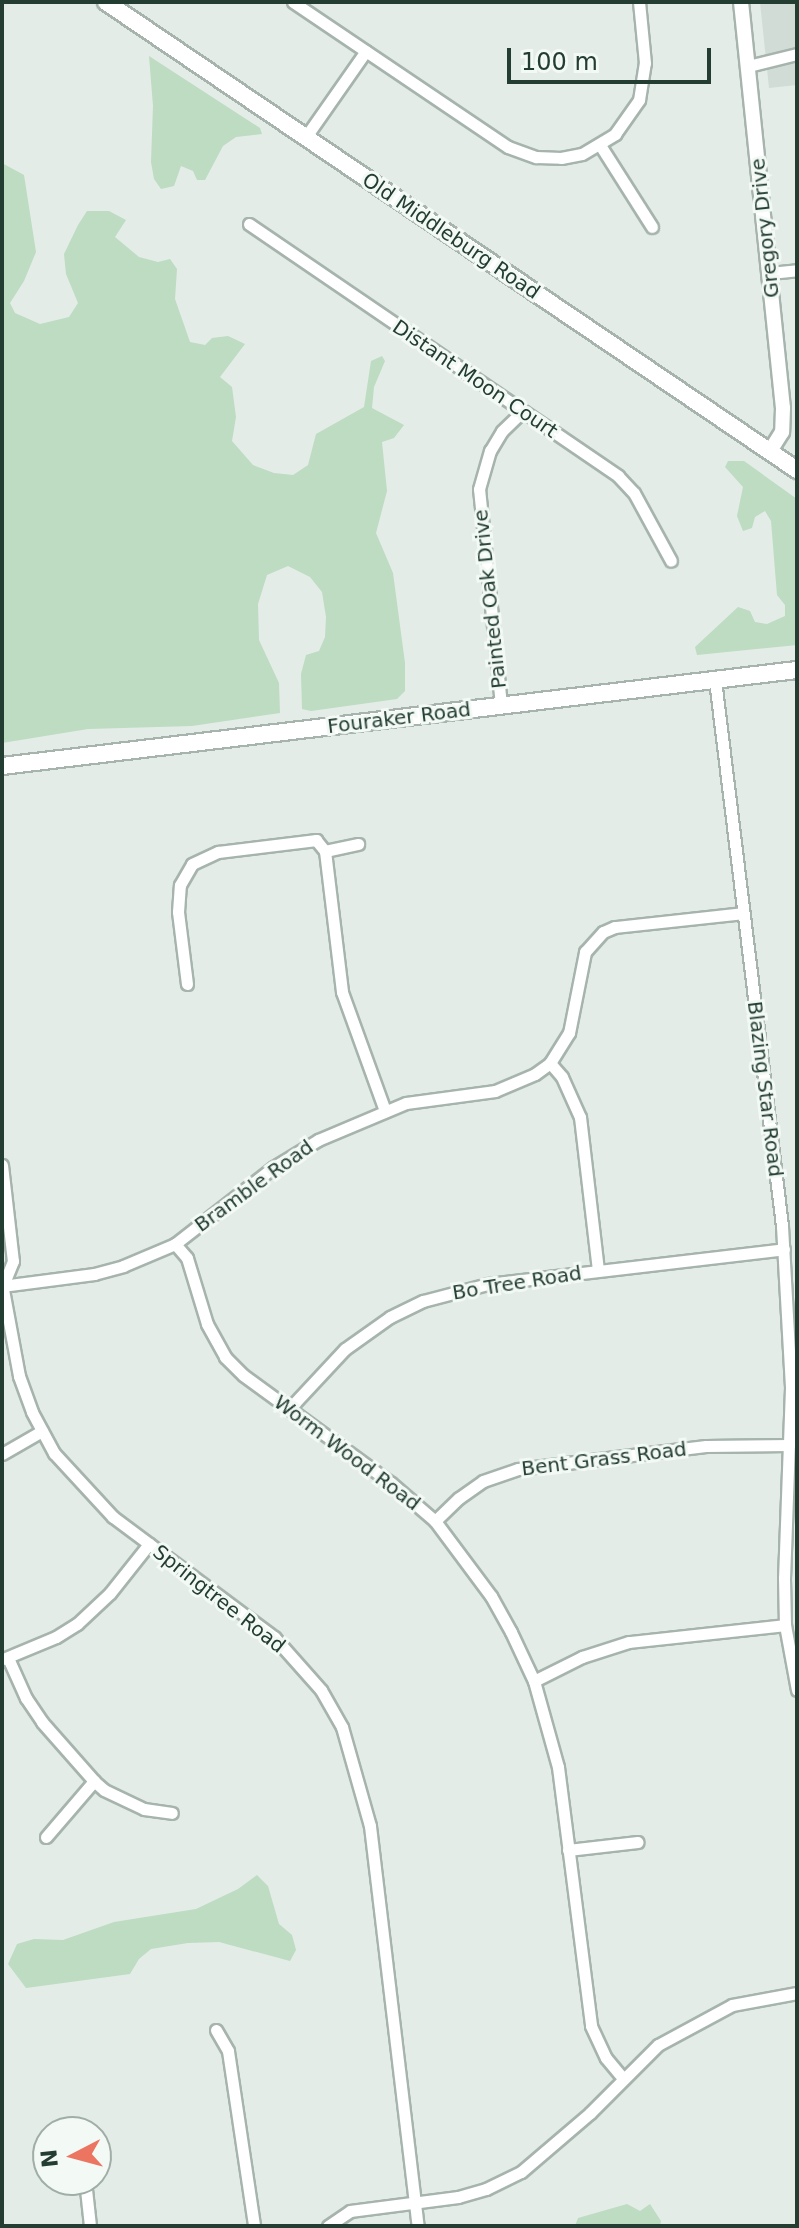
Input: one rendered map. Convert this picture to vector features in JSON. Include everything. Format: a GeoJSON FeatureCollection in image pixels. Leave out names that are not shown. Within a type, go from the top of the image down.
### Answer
{"type":"FeatureCollection","features":[{"type":"Feature","properties":{"kind":"main road","name":"Old Middleburg Road"},"geometry":{"type":"LineString","coordinates":[[106,2],[797,470]]}},
{"type":"Feature","properties":{"kind":"main road","name":"Fouraker Road"},"geometry":{"type":"LineString","coordinates":[[2,766],[797,670]]}},
{"type":"Feature","properties":{"kind":"street"},"geometry":{"type":"LineString","coordinates":[[293,2],[521,153],[561,158],[582,154],[615,134],[639,100],[645,63],[639,2]]}},
{"type":"Feature","properties":{"kind":"street","name":"Gregory Drive"},"geometry":{"type":"LineString","coordinates":[[741,2],[783,408],[782,432],[770,451]]}},
{"type":"Feature","properties":{"kind":"street"},"geometry":{"type":"LineString","coordinates":[[305,138],[366,51]]}},
{"type":"Feature","properties":{"kind":"street"},"geometry":{"type":"LineString","coordinates":[[748,66],[797,54]]}},
{"type":"Feature","properties":{"kind":"street"},"geometry":{"type":"LineString","coordinates":[[600,145],[652,227]]}},
{"type":"Feature","properties":{"kind":"street","name":"Distant Moon Court"},"geometry":{"type":"LineString","coordinates":[[249,224],[625,482],[671,561]]}},
{"type":"Feature","properties":{"kind":"street"},"geometry":{"type":"LineString","coordinates":[[770,273],[797,270]]}},
{"type":"Feature","properties":{"kind":"street","name":"Painted Oak Drive"},"geometry":{"type":"LineString","coordinates":[[501,705],[479,489],[490,451],[502,431],[523,411]]}},
{"type":"Feature","properties":{"kind":"street","name":"Blazing Star Road"},"geometry":{"type":"LineString","coordinates":[[715,680],[784,1249],[790,1350],[785,1625],[797,1690]]}},
{"type":"Feature","properties":{"kind":"street"},"geometry":{"type":"LineString","coordinates":[[187,984],[178,912],[180,885],[192,864],[218,852],[316,840],[325,851],[342,992],[385,1111]]}},
{"type":"Feature","properties":{"kind":"street"},"geometry":{"type":"LineString","coordinates":[[325,851],[358,844]]}},
{"type":"Feature","properties":{"kind":"street"},"geometry":{"type":"LineString","coordinates":[[598,1270],[580,1117],[562,1077],[550,1063],[569,1033],[585,952],[603,932],[615,927],[743,913]]}},
{"type":"Feature","properties":{"kind":"street","name":"Bramble Road"},"geometry":{"type":"LineString","coordinates":[[2,1285],[94,1274],[175,1244],[274,1167],[318,1140],[385,1111],[436,1097],[506,1088],[550,1063]]}},
{"type":"Feature","properties":{"kind":"street","name":"Springtree Road"},"geometry":{"type":"LineString","coordinates":[[2,1165],[13,1261],[2,1285],[19,1376],[54,1453],[85,1491],[149,1544],[274,1637],[321,1690],[342,1727],[370,1826],[418,2226]]}},
{"type":"Feature","properties":{"kind":"street","name":"Worm Wood Road"},"geometry":{"type":"LineString","coordinates":[[175,1244],[195,1277],[207,1324],[218,1347],[243,1375],[435,1521],[491,1596],[534,1681],[558,1767],[591,2026],[606,2058],[623,2078]]}},
{"type":"Feature","properties":{"kind":"street","name":"Bo Tree Road"},"geometry":{"type":"LineString","coordinates":[[289,1409],[345,1349],[390,1317],[423,1301],[470,1287],[784,1249]]}},
{"type":"Feature","properties":{"kind":"street"},"geometry":{"type":"LineString","coordinates":[[2,1454],[42,1431]]}},
{"type":"Feature","properties":{"kind":"street","name":"Bent Grass Road"},"geometry":{"type":"LineString","coordinates":[[435,1521],[483,1481],[518,1469],[706,1446],[789,1445]]}},
{"type":"Feature","properties":{"kind":"street"},"geometry":{"type":"LineString","coordinates":[[149,1544],[110,1593],[77,1624],[5,1659],[42,1722],[94,1781],[104,1790],[144,1809],[172,1813]]}},
{"type":"Feature","properties":{"kind":"street"},"geometry":{"type":"LineString","coordinates":[[534,1681],[582,1657],[629,1642],[785,1625]]}},
{"type":"Feature","properties":{"kind":"street"},"geometry":{"type":"LineString","coordinates":[[46,1837],[94,1781]]}},
{"type":"Feature","properties":{"kind":"street"},"geometry":{"type":"LineString","coordinates":[[568,1850],[638,1842]]}},
{"type":"Feature","properties":{"kind":"street"},"geometry":{"type":"LineString","coordinates":[[328,2226],[350,2211],[415,2200],[458,2197],[521,2172],[590,2113],[658,2045],[700,2019],[756,1998],[797,1993]]}},
{"type":"Feature","properties":{"kind":"street"},"geometry":{"type":"LineString","coordinates":[[216,2030],[228,2051],[254,2226]]}},
{"type":"Feature","properties":{"kind":"street"},"geometry":{"type":"LineString","coordinates":[[87,2196],[90,2226]]}},
{"type":"Feature","properties":{"kind":"shaded area"},"geometry":{"type":"Polygon","coordinates":[[[760,2],[797,2],[797,85],[769,88],[760,2]]]}},
{"type":"Feature","properties":{"kind":"green space"},"geometry":{"type":"Polygon","coordinates":[[[149,56],[260,128],[262,134],[236,137],[223,146],[205,180],[197,180],[193,171],[181,166],[174,186],[161,189],[154,179],[151,162],[153,106],[149,56]]]}},
{"type":"Feature","properties":{"kind":"green space"},"geometry":{"type":"Polygon","coordinates":[[[2,163],[24,175],[36,252],[24,281],[10,303],[15,313],[40,324],[69,317],[78,303],[66,274],[64,254],[78,225],[87,211],[109,211],[126,220],[115,237],[139,257],[158,262],[170,259],[177,269],[175,299],[190,342],[205,345],[212,338],[228,336],[245,344],[220,377],[232,387],[236,417],[232,441],[253,465],[274,473],[293,475],[308,465],[316,434],[364,407],[371,361],[382,356],[385,361],[374,387],[372,408],[404,425],[394,438],[382,442],[387,491],[376,533],[393,573],[405,663],[405,691],[397,699],[311,711],[302,709],[301,674],[306,655],[319,651],[325,637],[326,617],[322,592],[310,577],[288,566],[267,575],[258,604],[259,640],[279,683],[280,713],[192,726],[88,729],[2,743],[2,163]]]}},
{"type":"Feature","properties":{"kind":"green space"},"geometry":{"type":"Polygon","coordinates":[[[728,461],[744,461],[797,499],[797,645],[697,655],[695,647],[738,607],[750,611],[755,622],[767,624],[785,616],[785,605],[777,595],[771,521],[765,511],[755,517],[752,528],[743,531],[737,516],[743,487],[725,467],[728,461]]]}},
{"type":"Feature","properties":{"kind":"green space"},"geometry":{"type":"Polygon","coordinates":[[[257,1875],[268,1886],[279,1924],[292,1935],[296,1950],[290,1961],[219,1942],[188,1943],[151,1949],[139,1959],[130,1974],[26,1988],[8,1964],[17,1944],[34,1939],[63,1940],[114,1922],[196,1909],[238,1889],[257,1875]]]}},
{"type":"Feature","properties":{"kind":"green space"},"geometry":{"type":"Polygon","coordinates":[[[627,2204],[640,2211],[650,2204],[661,2221],[660,2226],[575,2226],[578,2218],[627,2204]]]}}]}
